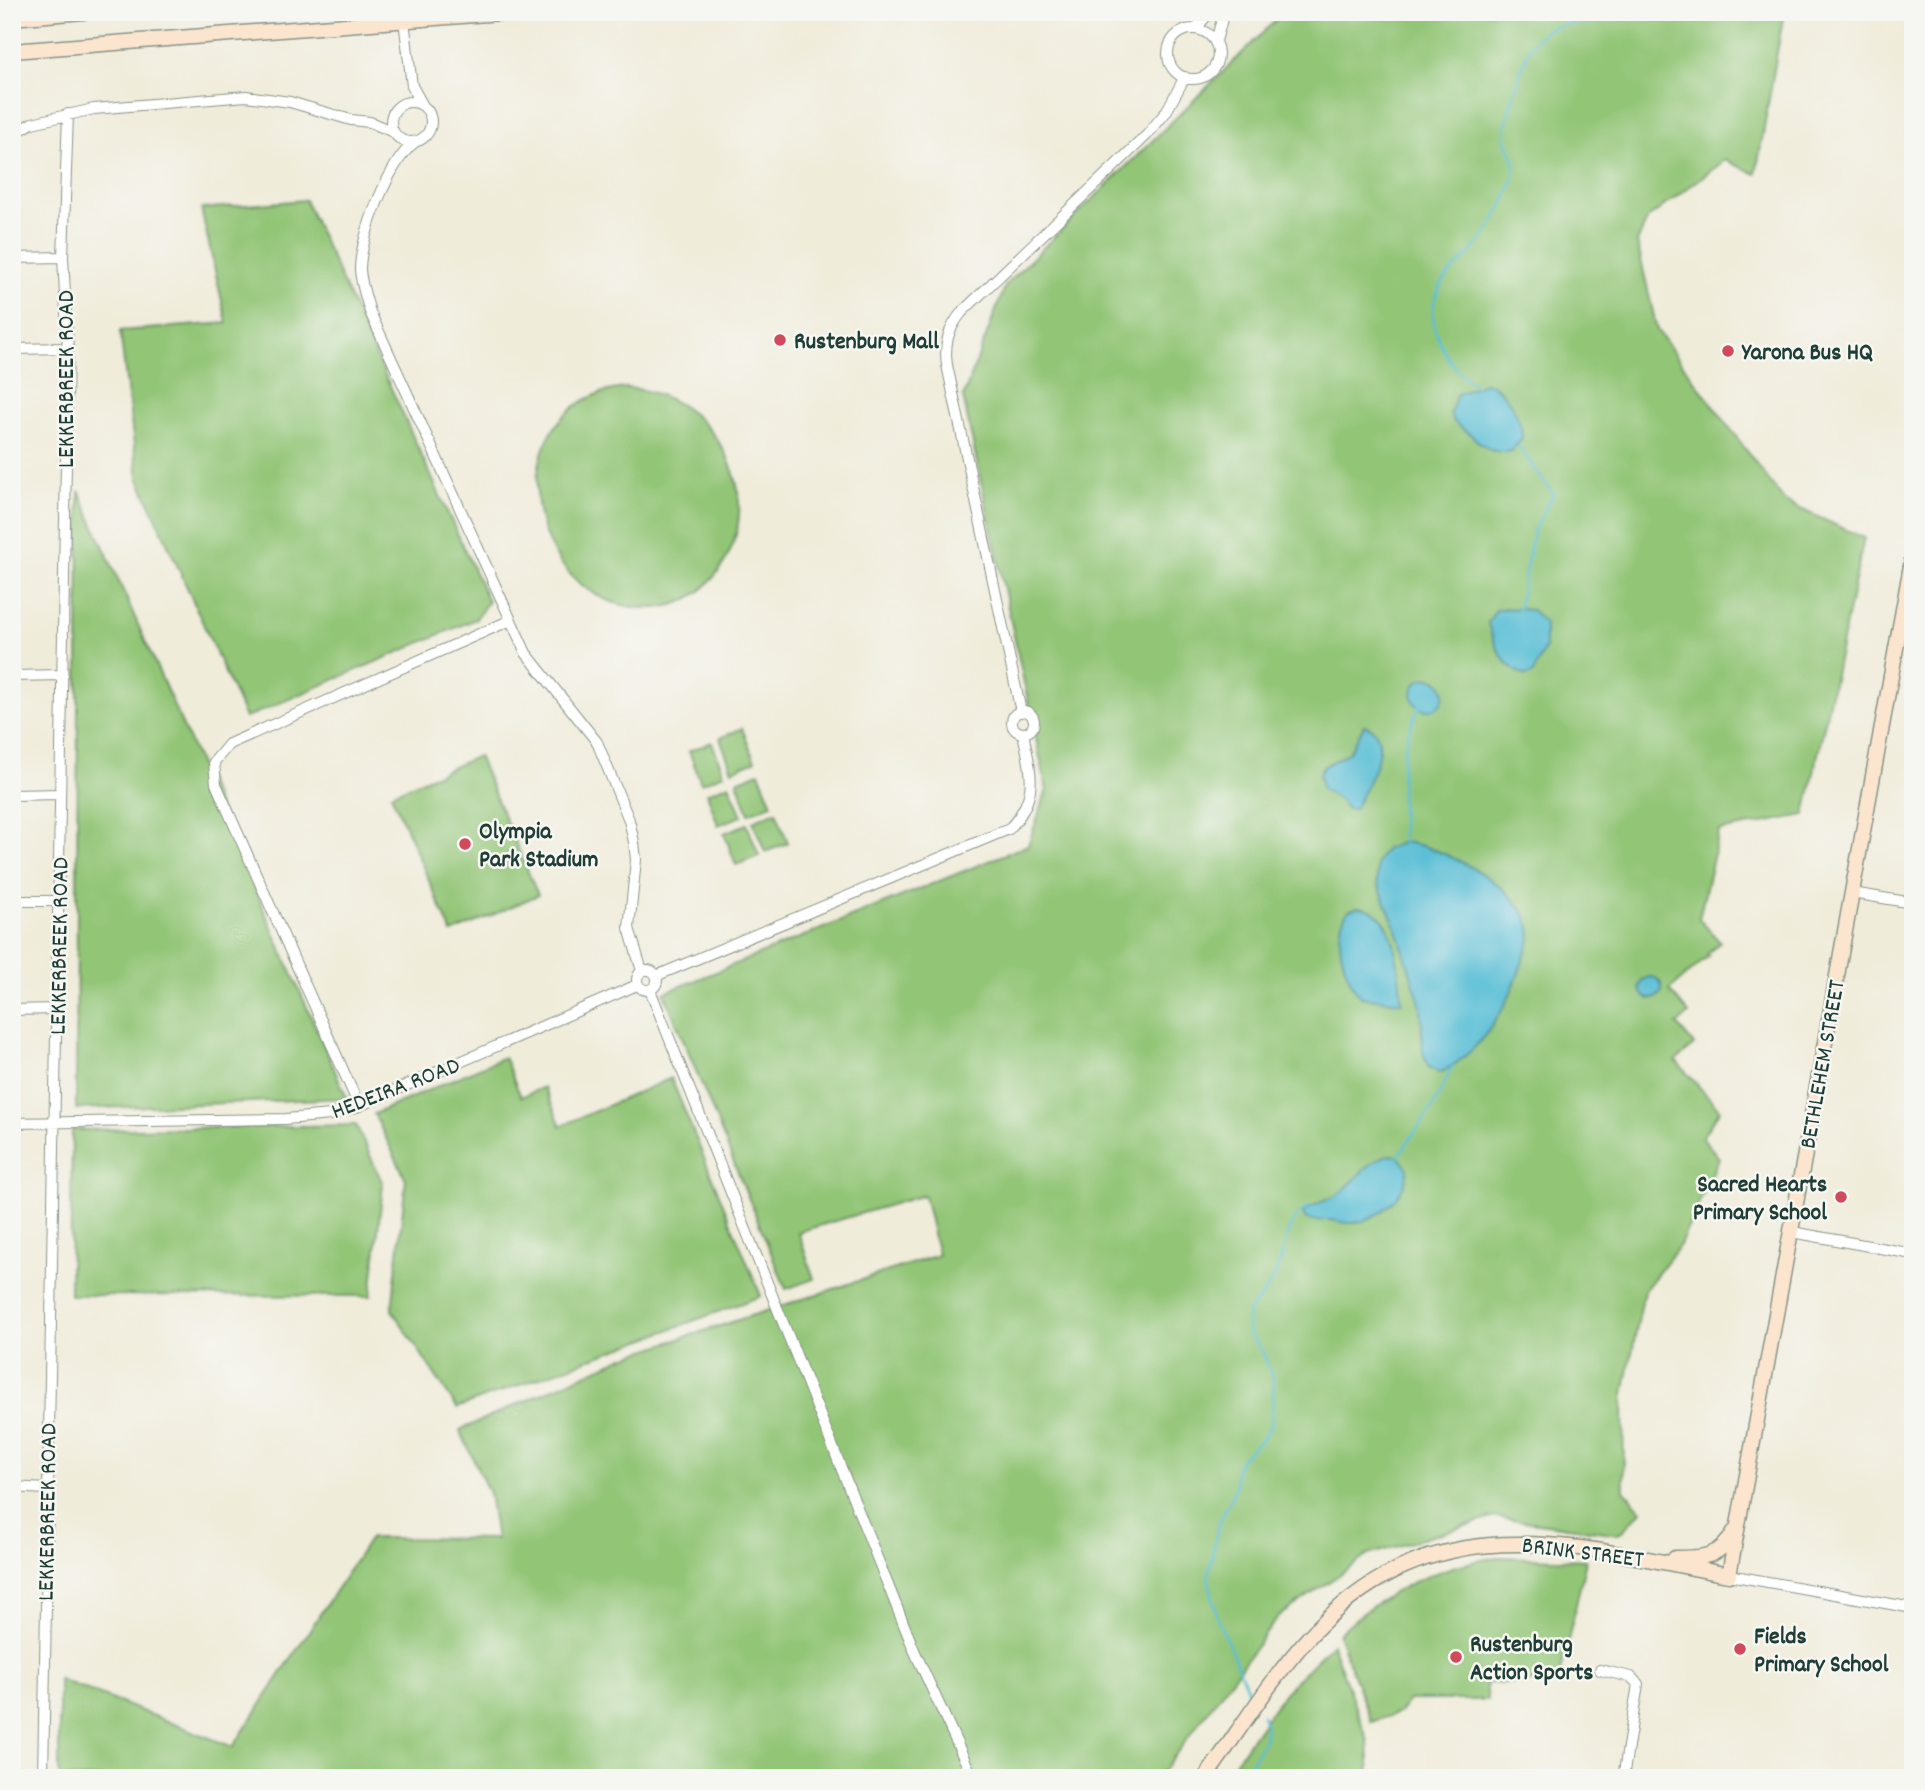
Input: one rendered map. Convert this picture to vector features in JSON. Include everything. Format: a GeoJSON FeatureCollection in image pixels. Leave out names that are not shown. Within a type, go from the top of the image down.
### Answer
{"type":"FeatureCollection","features":[{"type":"Feature","properties":{"kind":"main road"},"geometry":{"type":"LineString","coordinates":[[12,18],[83,12]]}},
{"type":"Feature","properties":{"kind":"main road"},"geometry":{"type":"LineString","coordinates":[[12,51],[403,18],[513,12]]}},
{"type":"Feature","properties":{"kind":"main road","name":"BETHLEHEM STREET"},"geometry":{"type":"LineString","coordinates":[[1729,1575],[1913,554]]}},
{"type":"Feature","properties":{"kind":"main road"},"geometry":{"type":"LineString","coordinates":[[1652,1560],[1712,1556],[1724,1548],[1738,1525]]}},
{"type":"Feature","properties":{"kind":"main road","name":"BRINK STREET"},"geometry":{"type":"LineString","coordinates":[[1205,1778],[1309,1637],[1356,1594],[1408,1565],[1442,1553],[1503,1542],[1537,1543],[1652,1560],[1729,1575]]}},
{"type":"Feature","properties":{"kind":"street"},"geometry":{"type":"LineString","coordinates":[[1196,28],[1210,12]]}},
{"type":"Feature","properties":{"kind":"street"},"geometry":{"type":"LineString","coordinates":[[1216,41],[1204,30],[1196,28],[1180,32],[1170,44],[1169,60],[1177,74],[1202,78],[1210,73],[1218,58],[1216,41],[1224,12]]}},
{"type":"Feature","properties":{"kind":"street"},"geometry":{"type":"LineString","coordinates":[[403,18],[412,86],[430,125],[426,136],[415,142],[395,165],[363,248],[360,268],[362,288],[370,312],[511,620],[535,667],[580,717],[597,742],[629,820],[636,860],[629,928],[642,971]]}},
{"type":"Feature","properties":{"kind":"street"},"geometry":{"type":"LineString","coordinates":[[1021,712],[947,365],[946,344],[954,322],[962,312],[1147,135],[1166,112],[1185,77]]}},
{"type":"Feature","properties":{"kind":"street"},"geometry":{"type":"LineString","coordinates":[[370,122],[405,104],[412,86]]}},
{"type":"Feature","properties":{"kind":"street"},"geometry":{"type":"LineString","coordinates":[[12,135],[32,124],[68,114],[246,96],[271,98],[351,120],[370,122],[404,141],[415,142]]}},
{"type":"Feature","properties":{"kind":"street"},"geometry":{"type":"LineString","coordinates":[[405,104],[423,107]]}},
{"type":"Feature","properties":{"kind":"street"},"geometry":{"type":"LineString","coordinates":[[395,111],[391,123],[395,165]]}},
{"type":"Feature","properties":{"kind":"street","name":"LEKKERBREEK ROAD"},"geometry":{"type":"LineString","coordinates":[[43,1778],[53,1122],[60,901],[68,348],[64,257],[68,114]]}},
{"type":"Feature","properties":{"kind":"street"},"geometry":{"type":"LineString","coordinates":[[12,258],[64,257]]}},
{"type":"Feature","properties":{"kind":"street"},"geometry":{"type":"LineString","coordinates":[[12,349],[68,348]]}},
{"type":"Feature","properties":{"kind":"street"},"geometry":{"type":"LineString","coordinates":[[359,1106],[216,784],[214,762],[229,744],[511,620]]}},
{"type":"Feature","properties":{"kind":"street"},"geometry":{"type":"LineString","coordinates":[[12,677],[63,676]]}},
{"type":"Feature","properties":{"kind":"street"},"geometry":{"type":"LineString","coordinates":[[656,976],[1009,829],[1025,809],[1030,796],[1031,774],[1023,733],[1013,725],[1015,715],[1021,712],[1031,715],[1033,721],[1030,730],[1023,733]]}},
{"type":"Feature","properties":{"kind":"street"},"geometry":{"type":"LineString","coordinates":[[12,795],[60,794]]}},
{"type":"Feature","properties":{"kind":"street"},"geometry":{"type":"LineString","coordinates":[[1852,893],[1913,903]]}},
{"type":"Feature","properties":{"kind":"street"},"geometry":{"type":"LineString","coordinates":[[12,901],[60,901]]}},
{"type":"Feature","properties":{"kind":"street"},"geometry":{"type":"LineString","coordinates":[[642,971],[652,971],[656,976],[656,986],[650,990],[643,990],[637,985],[637,976],[642,971]]}},
{"type":"Feature","properties":{"kind":"street","name":"HEDEIRA ROAD"},"geometry":{"type":"LineString","coordinates":[[12,1123],[312,1117],[359,1106],[637,985]]}},
{"type":"Feature","properties":{"kind":"street"},"geometry":{"type":"LineString","coordinates":[[650,990],[914,1650],[973,1778]]}},
{"type":"Feature","properties":{"kind":"street"},"geometry":{"type":"LineString","coordinates":[[12,1010],[57,1009]]}},
{"type":"Feature","properties":{"kind":"street"},"geometry":{"type":"LineString","coordinates":[[1792,1232],[1913,1254]]}},
{"type":"Feature","properties":{"kind":"street"},"geometry":{"type":"LineString","coordinates":[[12,1487],[46,1489]]}},
{"type":"Feature","properties":{"kind":"street","name":"BRINK STREET"},"geometry":{"type":"LineString","coordinates":[[1729,1575],[1913,1608]]}},
{"type":"Feature","properties":{"kind":"street"},"geometry":{"type":"LineString","coordinates":[[1600,1670],[1631,1677],[1638,1684],[1623,1778]]}},
{"type":"Feature","properties":{"kind":"green space"},"geometry":{"type":"Polygon","coordinates":[[[1284,12],[1784,12],[1756,174],[1725,160],[1648,218],[1637,242],[1657,330],[1785,502],[1864,538],[1805,815],[1719,831],[1699,919],[1720,942],[1707,954],[1709,956],[1669,990],[1689,1014],[1677,1025],[1694,1045],[1676,1061],[1720,1110],[1702,1137],[1719,1158],[1680,1245],[1644,1291],[1623,1399],[1624,1490],[1642,1511],[1619,1534],[1495,1517],[1368,1555],[1278,1617],[1158,1778],[59,1778],[59,1679],[233,1747],[370,1538],[496,1539],[489,1493],[460,1430],[624,1357],[938,1255],[924,1195],[798,1232],[814,1279],[786,1289],[664,993],[1028,845],[1047,790],[963,397],[1006,284],[1284,12]]]}},
{"type":"Feature","properties":{"kind":"green space"},"geometry":{"type":"Polygon","coordinates":[[[305,200],[488,601],[476,619],[245,718],[138,477],[120,331],[227,323],[201,209],[305,200]]]}},
{"type":"Feature","properties":{"kind":"green space"},"geometry":{"type":"Polygon","coordinates":[[[625,388],[658,394],[686,409],[710,430],[727,457],[737,486],[739,518],[731,549],[713,578],[699,592],[684,601],[667,606],[648,608],[604,599],[571,575],[549,542],[538,503],[539,464],[554,429],[582,402],[625,388]]]}},
{"type":"Feature","properties":{"kind":"green space"},"geometry":{"type":"Polygon","coordinates":[[[79,491],[347,1098],[76,1109],[79,491]]]}},
{"type":"Feature","properties":{"kind":"green space"},"geometry":{"type":"Polygon","coordinates":[[[742,728],[755,761],[732,770],[720,738],[742,728]]]}},
{"type":"Feature","properties":{"kind":"green space"},"geometry":{"type":"Polygon","coordinates":[[[712,742],[724,774],[701,783],[689,751],[712,742]]]}},
{"type":"Feature","properties":{"kind":"green space","name":"Olympia Park Stadium"},"geometry":{"type":"Polygon","coordinates":[[[478,756],[538,895],[452,933],[391,794],[478,756]]]}},
{"type":"Feature","properties":{"kind":"green space"},"geometry":{"type":"Polygon","coordinates":[[[759,772],[772,804],[749,813],[737,781],[759,772]]]}},
{"type":"Feature","properties":{"kind":"green space"},"geometry":{"type":"Polygon","coordinates":[[[729,784],[742,816],[718,825],[707,793],[729,784]]]}},
{"type":"Feature","properties":{"kind":"green space"},"geometry":{"type":"Polygon","coordinates":[[[776,811],[788,843],[765,852],[753,821],[776,811]]]}},
{"type":"Feature","properties":{"kind":"green space"},"geometry":{"type":"Polygon","coordinates":[[[747,824],[759,856],[736,865],[724,833],[747,824]]]}},
{"type":"Feature","properties":{"kind":"green space"},"geometry":{"type":"Polygon","coordinates":[[[504,1057],[521,1097],[544,1087],[561,1126],[671,1078],[761,1296],[457,1408],[392,1310],[406,1179],[374,1114],[504,1057]]]}},
{"type":"Feature","properties":{"kind":"green space"},"geometry":{"type":"Polygon","coordinates":[[[356,1125],[383,1184],[371,1296],[70,1295],[72,1130],[356,1125]]]}},
{"type":"Feature","properties":{"kind":"green space","name":"Rustenburg Action Sports"},"geometry":{"type":"Polygon","coordinates":[[[1497,1557],[1586,1560],[1559,1681],[1486,1683],[1488,1700],[1409,1700],[1399,1713],[1371,1722],[1338,1634],[1355,1619],[1412,1583],[1454,1567],[1497,1557]]]}},
{"type":"Feature","properties":{"kind":"green space"},"geometry":{"type":"Polygon","coordinates":[[[1332,1644],[1368,1741],[1370,1778],[1224,1778],[1283,1694],[1332,1644]]]}},
{"type":"Feature","properties":{"kind":"water"},"geometry":{"type":"Polygon","coordinates":[[[1484,383],[1499,390],[1516,414],[1522,439],[1511,451],[1489,449],[1457,424],[1450,415],[1457,394],[1484,383]]]}},
{"type":"Feature","properties":{"kind":"water"},"geometry":{"type":"Polygon","coordinates":[[[1496,610],[1532,610],[1545,624],[1545,647],[1533,674],[1526,676],[1511,667],[1493,639],[1488,623],[1496,610]]]}},
{"type":"Feature","properties":{"kind":"water"},"geometry":{"type":"Polygon","coordinates":[[[1428,678],[1439,683],[1444,694],[1439,705],[1428,710],[1417,705],[1412,694],[1417,683],[1428,678]]]}},
{"type":"Feature","properties":{"kind":"water"},"geometry":{"type":"Polygon","coordinates":[[[1364,725],[1374,731],[1379,741],[1379,752],[1376,765],[1354,809],[1347,809],[1340,800],[1322,789],[1319,774],[1323,767],[1349,752],[1364,725]]]}},
{"type":"Feature","properties":{"kind":"water"},"geometry":{"type":"Polygon","coordinates":[[[1403,842],[1420,845],[1460,861],[1499,886],[1515,901],[1526,917],[1531,934],[1517,977],[1502,1010],[1469,1053],[1440,1073],[1429,1067],[1423,1053],[1421,1007],[1397,930],[1377,882],[1377,862],[1386,849],[1403,842]]]}},
{"type":"Feature","properties":{"kind":"water"},"geometry":{"type":"Polygon","coordinates":[[[1357,907],[1371,910],[1389,930],[1397,958],[1402,1002],[1361,997],[1349,978],[1342,955],[1340,931],[1348,911],[1357,907]]]}},
{"type":"Feature","properties":{"kind":"water"},"geometry":{"type":"Polygon","coordinates":[[[1651,977],[1659,980],[1662,988],[1659,996],[1651,999],[1643,996],[1640,988],[1643,980],[1651,977]]]}},
{"type":"Feature","properties":{"kind":"water"},"geometry":{"type":"Polygon","coordinates":[[[1389,1155],[1398,1156],[1408,1169],[1402,1188],[1390,1205],[1372,1217],[1353,1223],[1305,1218],[1303,1213],[1307,1210],[1337,1195],[1368,1166],[1389,1155]]]}},
{"type":"Feature","properties":{"kind":"waterway"},"geometry":{"type":"LineString","coordinates":[[1475,386],[1449,359],[1437,336],[1433,311],[1438,291],[1446,277],[1487,232],[1509,190],[1515,164],[1505,133],[1526,58],[1533,42],[1543,32],[1565,24],[1599,22],[1619,12]]}},
{"type":"Feature","properties":{"kind":"waterway"},"geometry":{"type":"LineString","coordinates":[[1518,446],[1553,494],[1533,532],[1518,611]]}},
{"type":"Feature","properties":{"kind":"waterway"},"geometry":{"type":"LineString","coordinates":[[1403,842],[1401,790],[1404,754],[1413,720],[1421,705]]}},
{"type":"Feature","properties":{"kind":"waterway"},"geometry":{"type":"LineString","coordinates":[[1398,1156],[1432,1108],[1453,1066]]}},
{"type":"Feature","properties":{"kind":"waterway"},"geometry":{"type":"LineString","coordinates":[[1250,1695],[1218,1620],[1208,1577],[1218,1526],[1235,1489],[1236,1470],[1241,1458],[1264,1437],[1271,1425],[1274,1382],[1263,1352],[1249,1334],[1247,1313],[1274,1277],[1291,1225],[1309,1206]]}},
{"type":"Feature","properties":{"kind":"waterway"},"geometry":{"type":"LineString","coordinates":[[1239,1778],[1264,1740],[1265,1724],[1262,1715]]}},
{"type":"Feature","properties":{"kind":"place","name":"Rustenburg Mall"},"geometry":{"type":"Point","coordinates":[780,340]}},
{"type":"Feature","properties":{"kind":"place","name":"Yarona Bus HQ"},"geometry":{"type":"Point","coordinates":[1728,351]}},
{"type":"Feature","properties":{"kind":"place","name":"Olympia Park Stadium"},"geometry":{"type":"Point","coordinates":[465,844]}},
{"type":"Feature","properties":{"kind":"place","name":"Sacred Hearts Primary School"},"geometry":{"type":"Point","coordinates":[1841,1197]}},
{"type":"Feature","properties":{"kind":"place","name":"Fields Primary School"},"geometry":{"type":"Point","coordinates":[1740,1649]}},
{"type":"Feature","properties":{"kind":"place","name":"Rustenburg Action Sports"},"geometry":{"type":"Point","coordinates":[1456,1657]}}]}
